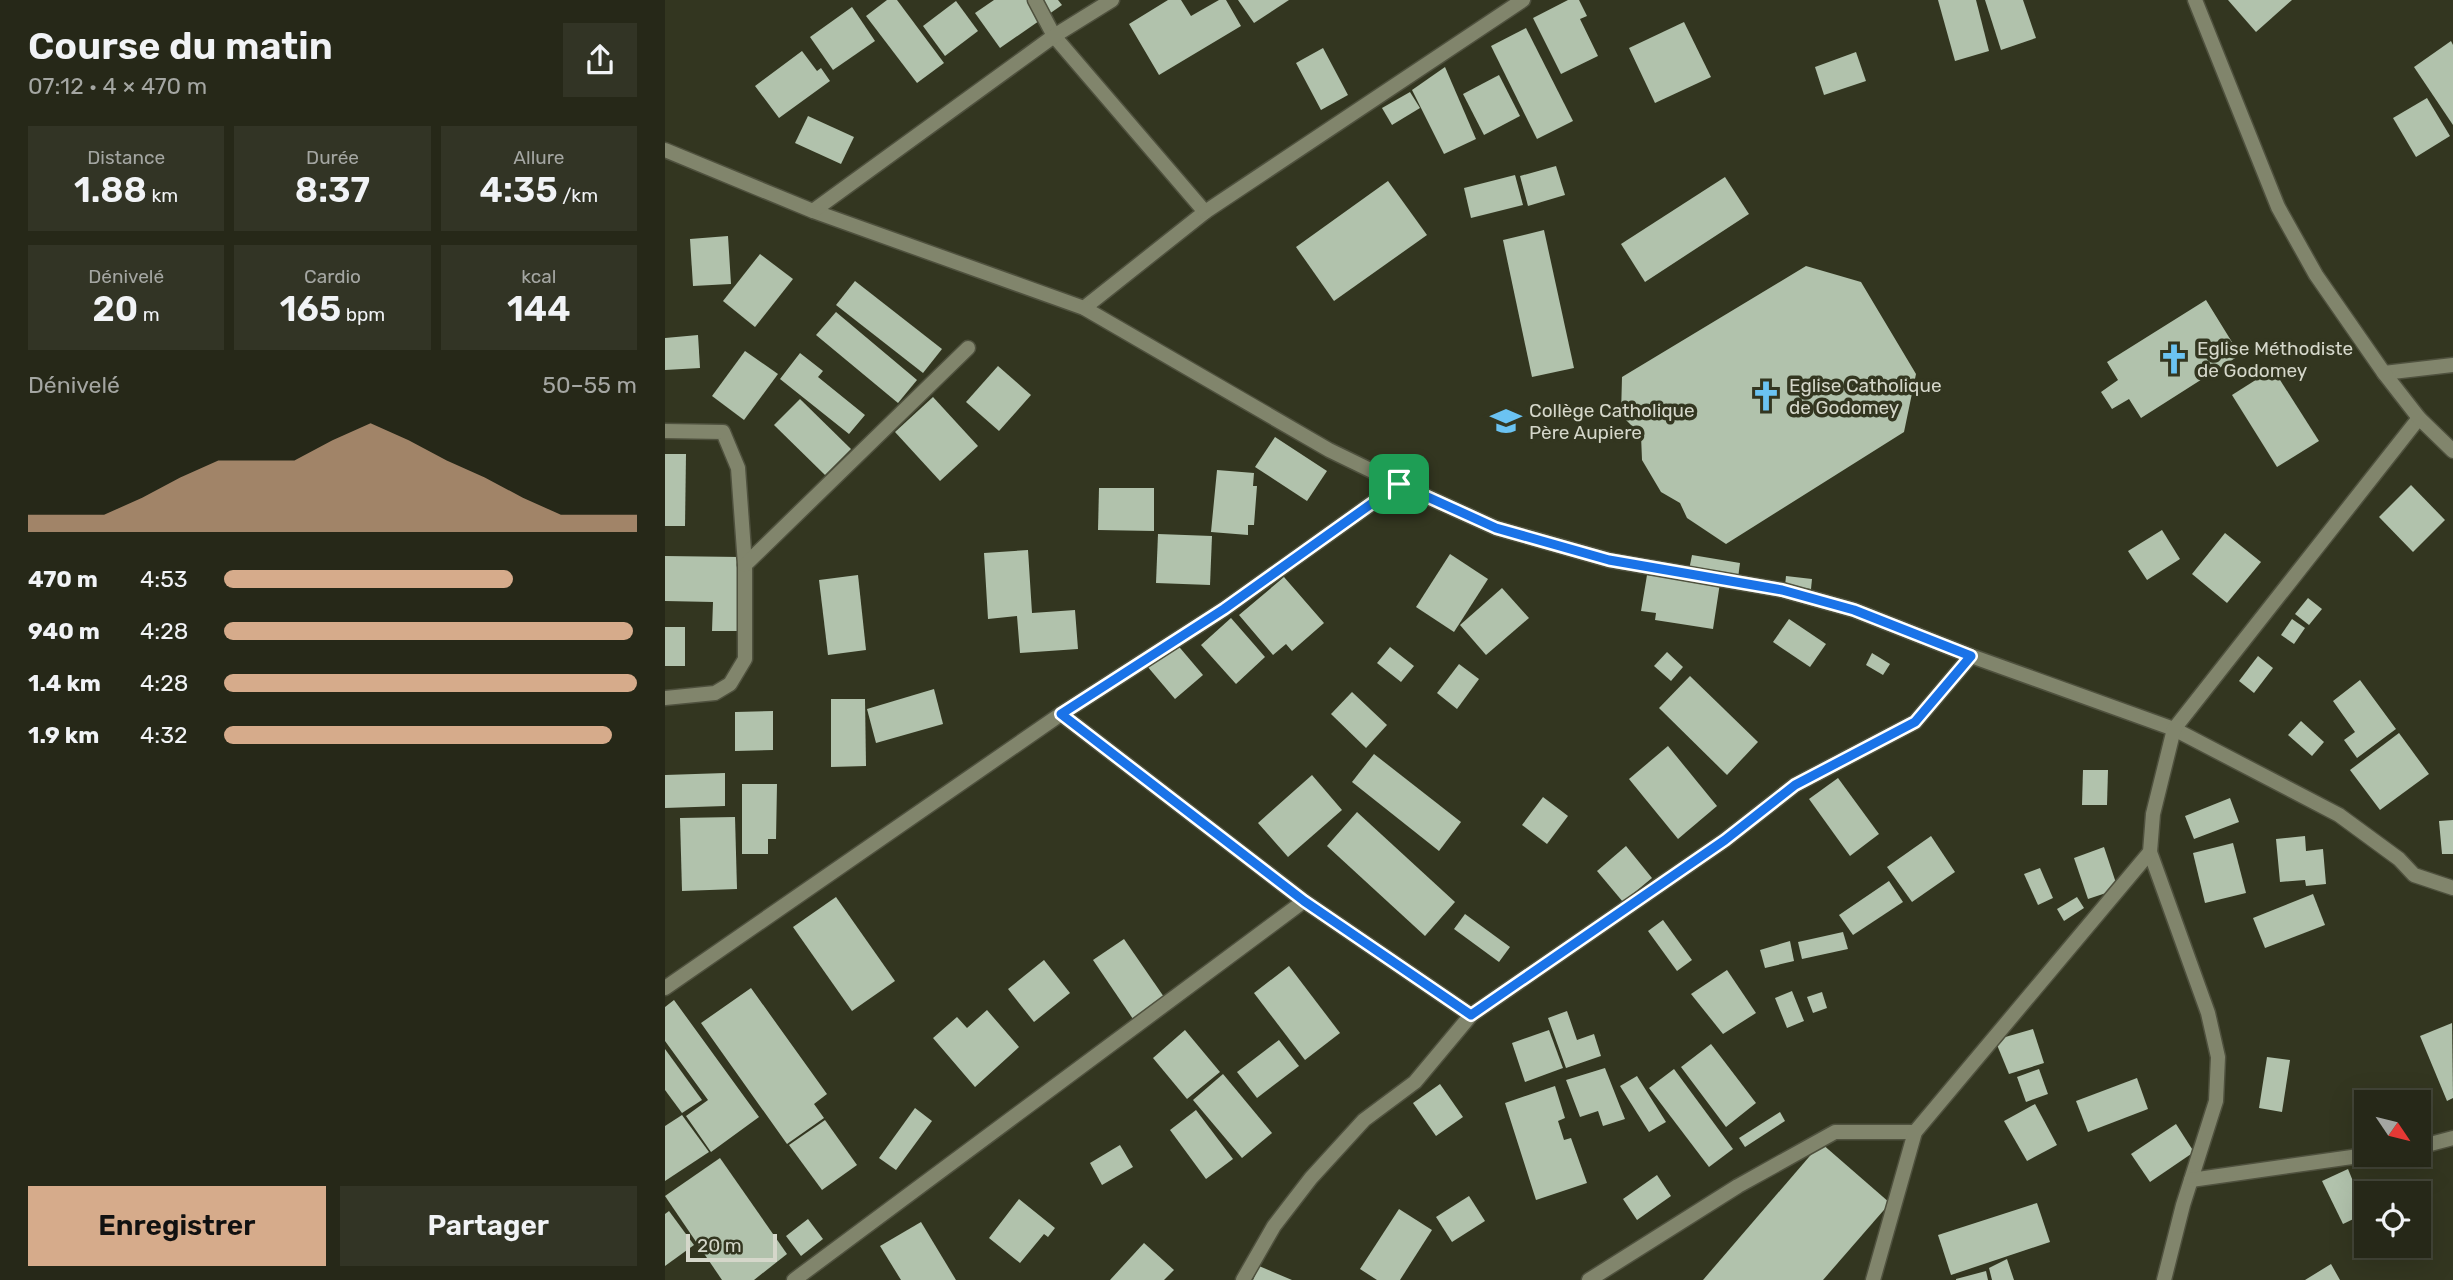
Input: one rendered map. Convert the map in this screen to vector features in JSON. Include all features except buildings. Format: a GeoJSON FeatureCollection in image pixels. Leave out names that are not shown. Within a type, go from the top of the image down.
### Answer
{"type":"FeatureCollection","features":[{"type":"Feature","properties":{"kind":"street"},"geometry":{"type":"LineString","coordinates":[[1035,0],[1054,36],[1205,212]]}},
{"type":"Feature","properties":{"kind":"street"},"geometry":{"type":"LineString","coordinates":[[813,211],[1054,36],[1112,0]]}},
{"type":"Feature","properties":{"kind":"street"},"geometry":{"type":"LineString","coordinates":[[1084,308],[1205,212],[1523,0]]}},
{"type":"Feature","properties":{"kind":"street"},"geometry":{"type":"LineString","coordinates":[[2195,0],[2278,207],[2316,275],[2419,418],[2453,451]]}},
{"type":"Feature","properties":{"kind":"street"},"geometry":{"type":"LineString","coordinates":[[665,149],[813,211],[1084,308],[1329,450],[1496,528],[1609,560],[1782,590],[1854,610],[1971,656],[2174,729],[2339,815],[2389,851],[2414,875],[2453,888]]}},
{"type":"Feature","properties":{"kind":"street"},"geometry":{"type":"LineString","coordinates":[[745,565],[968,348]]}},
{"type":"Feature","properties":{"kind":"street"},"geometry":{"type":"LineString","coordinates":[[2384,373],[2453,365]]}},
{"type":"Feature","properties":{"kind":"street"},"geometry":{"type":"LineString","coordinates":[[2164,1280],[2216,1101],[2218,1057],[2208,1013],[2150,852],[2153,814],[2174,729],[2419,418]]}},
{"type":"Feature","properties":{"kind":"street"},"geometry":{"type":"LineString","coordinates":[[665,431],[723,432],[738,468],[745,565],[745,659],[730,684],[715,693],[665,698]]}},
{"type":"Feature","properties":{"kind":"street"},"geometry":{"type":"LineString","coordinates":[[665,988],[1061,714],[1224,609],[1399,484]]}},
{"type":"Feature","properties":{"kind":"street"},"geometry":{"type":"LineString","coordinates":[[1243,1280],[1274,1226],[1311,1178],[1364,1120],[1415,1082],[1471,1015],[1725,840],[1795,785],[1915,722],[1971,656]]}},
{"type":"Feature","properties":{"kind":"street"},"geometry":{"type":"LineString","coordinates":[[1061,714],[1304,901],[1471,1015]]}},
{"type":"Feature","properties":{"kind":"street"},"geometry":{"type":"LineString","coordinates":[[1873,1280],[1915,1132],[2150,852]]}},
{"type":"Feature","properties":{"kind":"street"},"geometry":{"type":"LineString","coordinates":[[795,1280],[1304,901]]}},
{"type":"Feature","properties":{"kind":"street"},"geometry":{"type":"LineString","coordinates":[[1589,1280],[1738,1186],[1835,1132],[1915,1132]]}},
{"type":"Feature","properties":{"kind":"street"},"geometry":{"type":"LineString","coordinates":[[2431,1144],[2453,1138]]}},
{"type":"Feature","properties":{"kind":"street"},"geometry":{"type":"LineString","coordinates":[[2191,1180],[2354,1157]]}},
{"type":"Feature","properties":{"kind":"place","name":"Eglise Méthodiste de Godomey"},"geometry":{"type":"Point","coordinates":[2174,359]}},
{"type":"Feature","properties":{"kind":"place","name":"Eglise Catholique de Godomey"},"geometry":{"type":"Point","coordinates":[1766,396]}},
{"type":"Feature","properties":{"kind":"place","name":"Collège Catholique Père Aupiere"},"geometry":{"type":"Point","coordinates":[1506,421]}},
{"type":"Feature","properties":{"kind":"route"},"geometry":{"type":"LineString","coordinates":[[1399,484],[1496,528],[1609,560],[1782,590],[1854,610],[1971,656],[1915,722],[1795,785],[1725,840],[1471,1015],[1304,901],[1061,714],[1224,609],[1399,484]]}}]}
